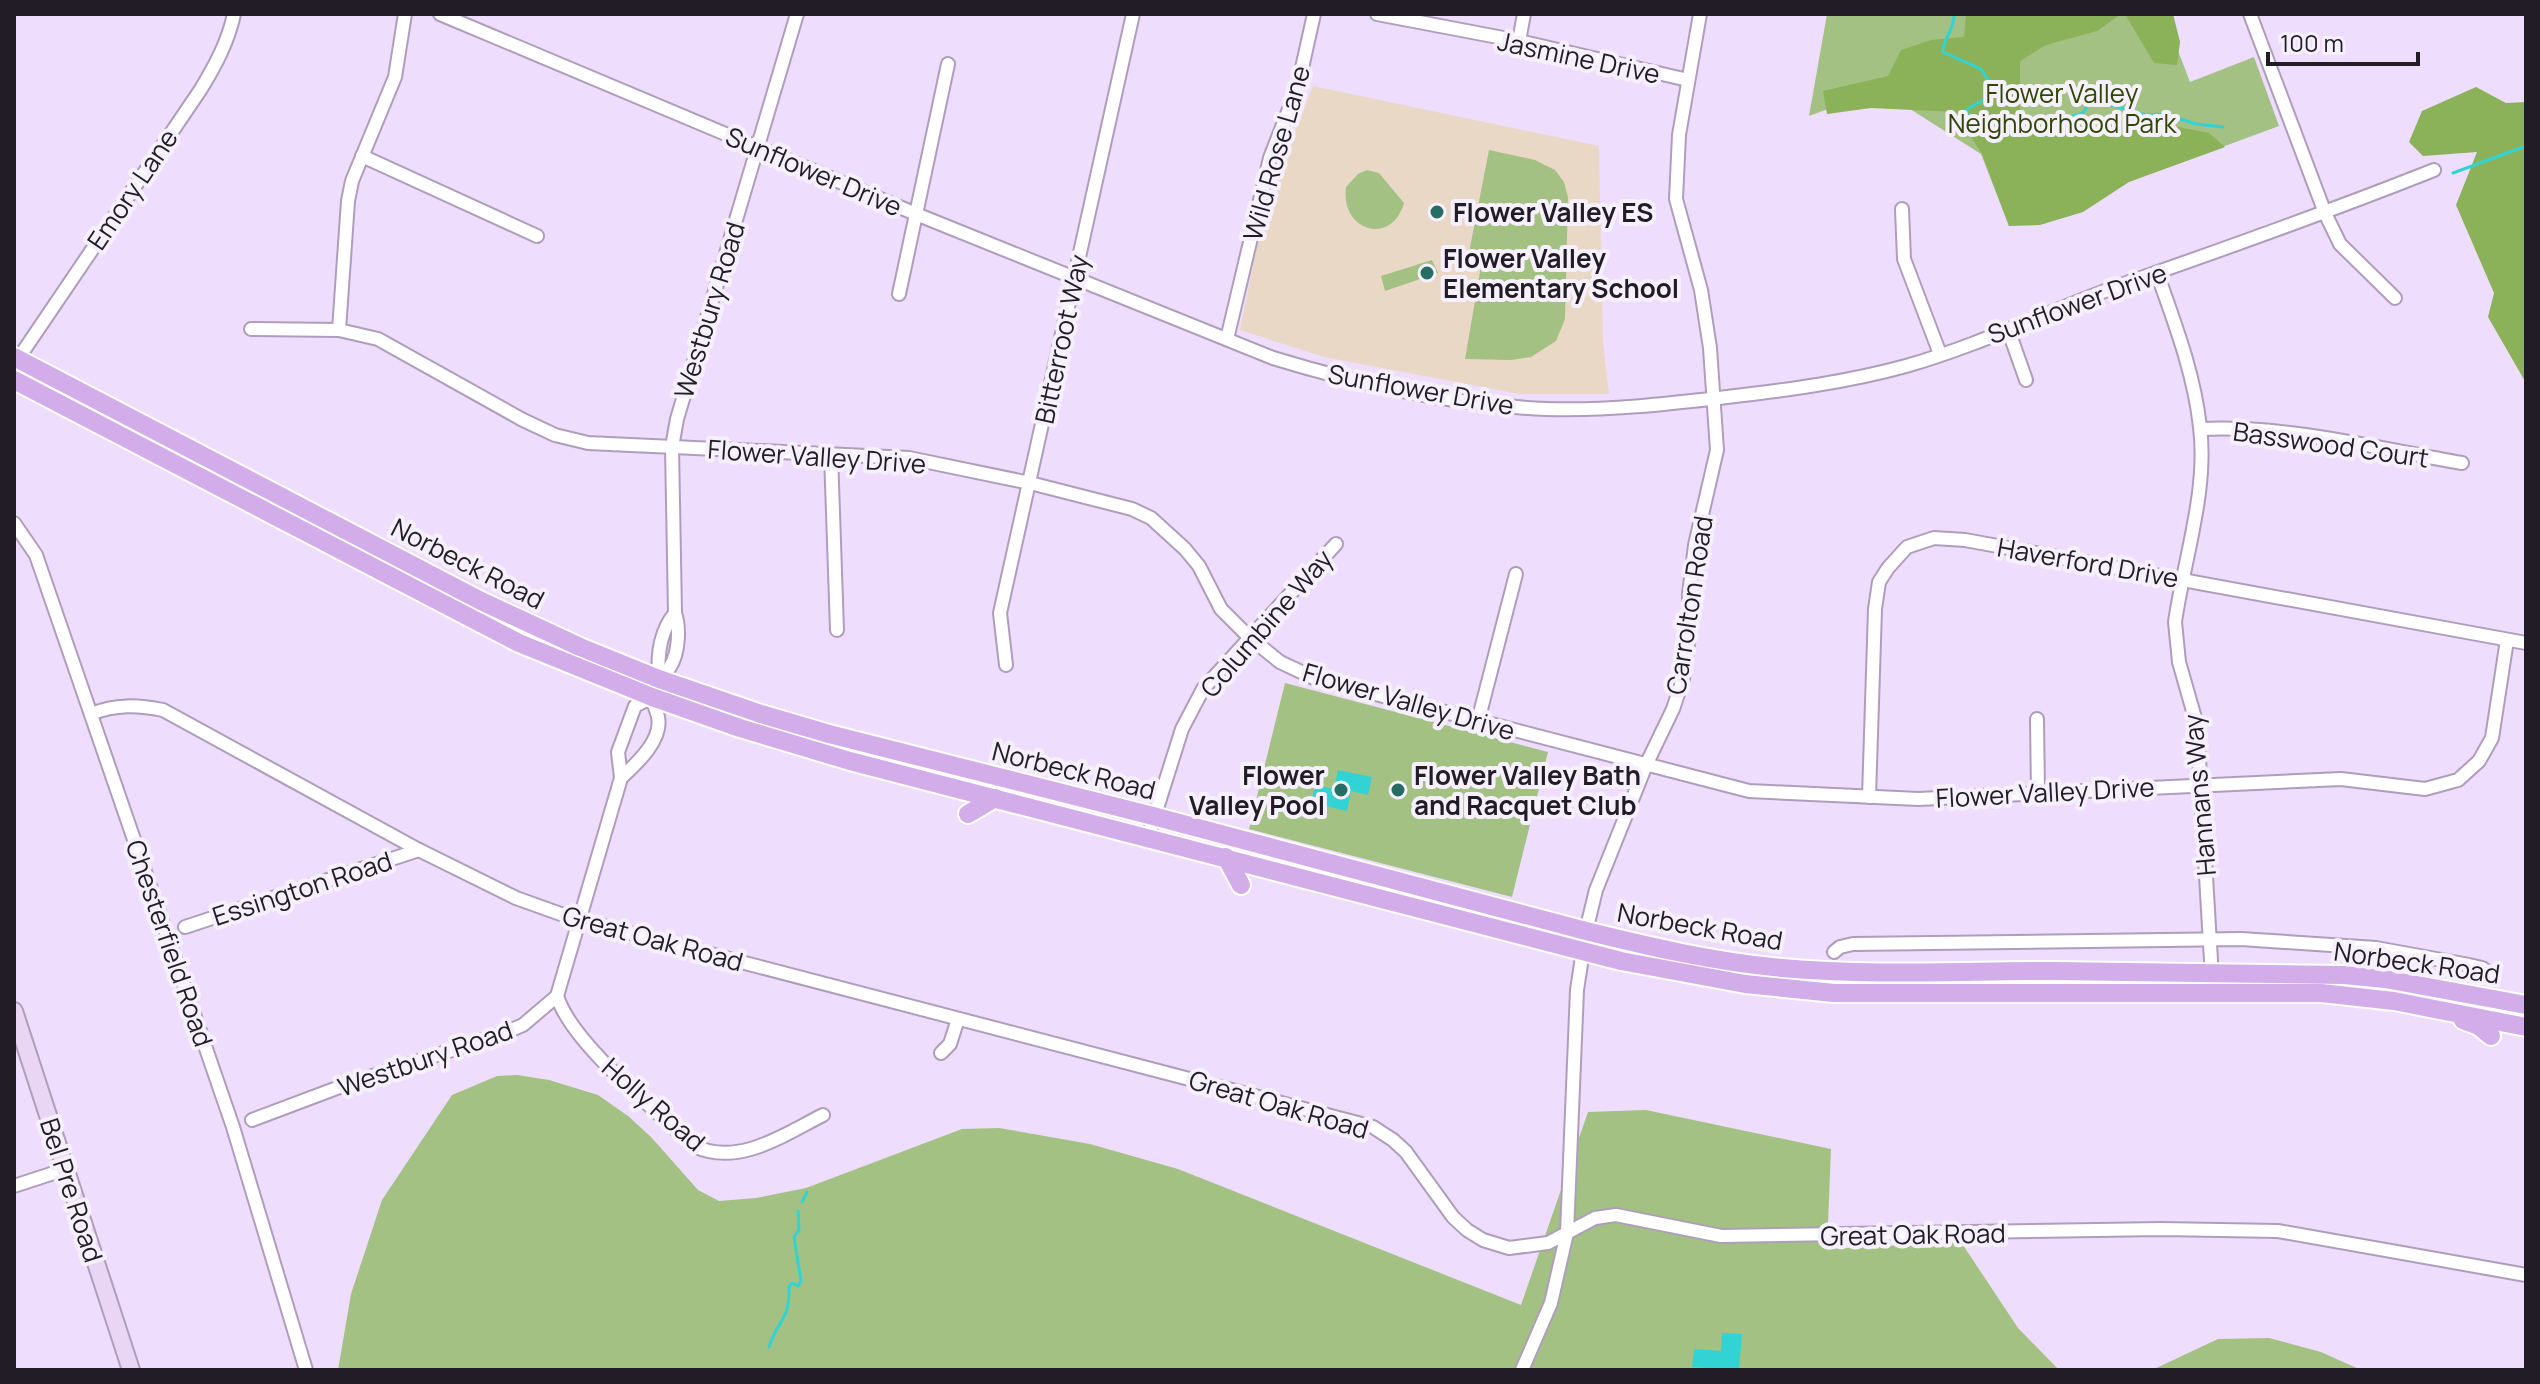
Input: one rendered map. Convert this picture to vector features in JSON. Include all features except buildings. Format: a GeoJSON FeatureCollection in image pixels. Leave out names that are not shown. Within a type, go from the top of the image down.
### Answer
{"type":"FeatureCollection","features":[{"type":"Feature","properties":{"kind":"main road","name":"Norbeck Road"},"geometry":{"type":"LineString","coordinates":[[15,361],[481,601],[659,679],[829,734],[1586,931],[1681,953],[1784,968],[1876,973],[2212,973],[2372,977],[2526,1005]]}},
{"type":"Feature","properties":{"kind":"main road","name":"Norbeck Road"},"geometry":{"type":"LineString","coordinates":[[14,380],[519,643],[652,697],[836,757],[1583,951],[1745,984],[1834,993],[2321,993],[2394,1001],[2526,1027]]}},
{"type":"Feature","properties":{"kind":"main road"},"geometry":{"type":"LineString","coordinates":[[968,814],[995,798]]}},
{"type":"Feature","properties":{"kind":"main road"},"geometry":{"type":"LineString","coordinates":[[1226,857],[1241,885]]}},
{"type":"Feature","properties":{"kind":"main road"},"geometry":{"type":"LineString","coordinates":[[1921,1009],[1937,994]]}},
{"type":"Feature","properties":{"kind":"main road"},"geometry":{"type":"LineString","coordinates":[[2435,1010],[2479,1026],[2491,1036]]}},
{"type":"Feature","properties":{"kind":"main road","name":"Bel Pre Road"},"geometry":{"type":"LineString","coordinates":[[14,1011],[131,1370]]}},
{"type":"Feature","properties":{"kind":"street","name":"Emory Lane"},"geometry":{"type":"LineString","coordinates":[[15,361],[201,89],[218,61],[234,14]]}},
{"type":"Feature","properties":{"kind":"street"},"geometry":{"type":"LineString","coordinates":[[339,330],[352,181],[395,77],[405,14]]}},
{"type":"Feature","properties":{"kind":"street","name":"Sunflower Drive"},"geometry":{"type":"LineString","coordinates":[[440,14],[916,214],[1273,358],[1327,375],[1494,405],[1598,409],[1713,399],[1863,376],[1908,365],[2325,213],[2434,170]]}},
{"type":"Feature","properties":{"kind":"street","name":"Westbury Road"},"geometry":{"type":"LineString","coordinates":[[621,778],[644,754],[656,734],[659,720],[652,697],[659,679],[672,665],[680,627],[675,613],[672,447],[677,419],[797,14]]}},
{"type":"Feature","properties":{"kind":"street","name":"Bitterroot Way"},"geometry":{"type":"LineString","coordinates":[[1006,665],[1000,613],[1133,14]]}},
{"type":"Feature","properties":{"kind":"street","name":"Wild Rose Lane"},"geometry":{"type":"LineString","coordinates":[[1227,339],[1270,158],[1298,86],[1314,14]]}},
{"type":"Feature","properties":{"kind":"street","name":"Jasmine Drive"},"geometry":{"type":"LineString","coordinates":[[1377,14],[1519,41],[1688,80]]}},
{"type":"Feature","properties":{"kind":"street"},"geometry":{"type":"LineString","coordinates":[[1519,41],[1524,14]]}},
{"type":"Feature","properties":{"kind":"street","name":"Carrolton Road"},"geometry":{"type":"LineString","coordinates":[[1522,1370],[1551,1303],[1567,1233],[1577,990],[1586,931],[1596,890],[1683,679],[1695,545],[1717,450],[1710,348],[1701,290],[1676,199],[1679,135],[1700,14]]}},
{"type":"Feature","properties":{"kind":"street"},"geometry":{"type":"LineString","coordinates":[[2250,14],[2325,213],[2340,244],[2395,298]]}},
{"type":"Feature","properties":{"kind":"street"},"geometry":{"type":"LineString","coordinates":[[899,294],[948,64]]}},
{"type":"Feature","properties":{"kind":"street"},"geometry":{"type":"LineString","coordinates":[[362,156],[537,236]]}},
{"type":"Feature","properties":{"kind":"street"},"geometry":{"type":"LineString","coordinates":[[1902,209],[1904,259],[1940,354]]}},
{"type":"Feature","properties":{"kind":"street","name":"Hannans Way"},"geometry":{"type":"LineString","coordinates":[[2157,273],[2190,366],[2201,429],[2200,473],[2181,578],[2175,643],[2197,725],[2213,992]]}},
{"type":"Feature","properties":{"kind":"street","name":"Flower Valley Drive"},"geometry":{"type":"LineString","coordinates":[[251,329],[339,330],[378,339],[523,420],[555,435],[588,443],[909,458],[1108,501],[1151,518],[1192,558],[1221,609],[1249,637],[1280,662],[1314,678],[1749,791],[1944,799],[2341,779],[2425,789],[2458,780],[2479,761],[2492,738],[2507,640]]}},
{"type":"Feature","properties":{"kind":"street"},"geometry":{"type":"LineString","coordinates":[[2008,329],[2026,380]]}},
{"type":"Feature","properties":{"kind":"street","name":"Basswood Court"},"geometry":{"type":"LineString","coordinates":[[2201,429],[2239,427],[2276,430],[2462,463]]}},
{"type":"Feature","properties":{"kind":"street"},"geometry":{"type":"LineString","coordinates":[[831,454],[837,630]]}},
{"type":"Feature","properties":{"kind":"street","name":"Chesterfield Road"},"geometry":{"type":"LineString","coordinates":[[14,523],[36,555],[91,714],[233,1127],[306,1370]]}},
{"type":"Feature","properties":{"kind":"street","name":"Haverford Drive"},"geometry":{"type":"LineString","coordinates":[[1869,797],[1875,609],[1879,582],[1907,547],[1934,538],[1965,540],[2181,578],[2526,643]]}},
{"type":"Feature","properties":{"kind":"street","name":"Columbine Way"},"geometry":{"type":"LineString","coordinates":[[1148,837],[1182,729],[1203,689],[1336,544]]}},
{"type":"Feature","properties":{"kind":"street"},"geometry":{"type":"LineString","coordinates":[[1478,721],[1516,574]]}},
{"type":"Feature","properties":{"kind":"street","name":"Westbury Road"},"geometry":{"type":"LineString","coordinates":[[252,1120],[345,1085],[504,1033],[523,1025],[557,996],[621,778],[618,752],[635,706],[652,697]]}},
{"type":"Feature","properties":{"kind":"street","name":"Great Oak Road"},"geometry":{"type":"LineString","coordinates":[[91,714],[135,704],[163,710],[419,850],[516,898],[569,917],[1373,1127],[1406,1152],[1453,1217],[1483,1240],[1509,1248],[1548,1243],[1595,1218],[1616,1215],[1721,1236],[2161,1229],[2278,1231],[2526,1275]]}},
{"type":"Feature","properties":{"kind":"street"},"geometry":{"type":"LineString","coordinates":[[2037,719],[2038,793]]}},
{"type":"Feature","properties":{"kind":"street","name":"Essington Road"},"geometry":{"type":"LineString","coordinates":[[185,927],[419,850]]}},
{"type":"Feature","properties":{"kind":"street","name":"Norbeck Road"},"geometry":{"type":"LineString","coordinates":[[1834,952],[1853,944],[2241,939],[2376,948],[2469,965],[2491,974]]}},
{"type":"Feature","properties":{"kind":"street","name":"Holly Road"},"geometry":{"type":"LineString","coordinates":[[557,996],[568,1021],[597,1055],[694,1146],[709,1153],[726,1155],[751,1150],[823,1115]]}},
{"type":"Feature","properties":{"kind":"street"},"geometry":{"type":"LineString","coordinates":[[941,1053],[950,1044],[958,1019]]}},
{"type":"Feature","properties":{"kind":"street"},"geometry":{"type":"LineString","coordinates":[[14,1186],[66,1169]]}},
{"type":"Feature","properties":{"kind":"shaded area"},"geometry":{"type":"Polygon","coordinates":[[[1966,14],[2121,14],[2097,31],[2046,45],[2020,61],[2020,134],[2058,123],[2100,127],[2132,118],[2209,133],[2225,147],[2129,182],[2083,212],[2040,225],[2009,226],[1982,154],[1955,112],[1871,108],[1827,114],[1823,91],[1888,76],[1901,50],[1931,40],[1964,37],[1966,14]]]}},
{"type":"Feature","properties":{"kind":"shaded area"},"geometry":{"type":"Polygon","coordinates":[[[2125,14],[2173,14],[2180,42],[2177,65],[2154,63],[2125,14]]]}},
{"type":"Feature","properties":{"kind":"shaded area","name":"Flower Valley Elementary School"},"geometry":{"type":"Polygon","coordinates":[[[1313,86],[1599,146],[1603,343],[1609,394],[1519,394],[1324,357],[1240,330],[1263,216],[1313,86]]]}},
{"type":"Feature","properties":{"kind":"shaded area"},"geometry":{"type":"Polygon","coordinates":[[[2476,87],[2506,103],[2526,102],[2526,383],[2488,317],[2494,293],[2456,205],[2477,152],[2423,156],[2409,142],[2422,111],[2476,87]]]}},
{"type":"Feature","properties":{"kind":"shaded area","name":"Flower Valley Pool"},"geometry":{"type":"Polygon","coordinates":[[[1338,770],[1372,777],[1368,795],[1351,791],[1347,811],[1311,802],[1315,785],[1334,789],[1338,770]]]}},
{"type":"Feature","properties":{"kind":"shaded area"},"geometry":{"type":"Polygon","coordinates":[[[1722,1333],[1742,1334],[1739,1370],[1692,1367],[1694,1349],[1721,1351],[1722,1333]]]}},
{"type":"Feature","properties":{"kind":"green space","name":"Flower Valley Neighborhood Park"},"geometry":{"type":"Polygon","coordinates":[[[1827,14],[2164,14],[2190,82],[2254,57],[2279,126],[2009,226],[1981,154],[1880,90],[1809,116],[1827,14]]]}},
{"type":"Feature","properties":{"kind":"green space"},"geometry":{"type":"Polygon","coordinates":[[[1489,150],[1535,160],[1555,170],[1564,182],[1568,197],[1565,319],[1556,341],[1531,357],[1465,359],[1481,266],[1467,263],[1489,150]]]}},
{"type":"Feature","properties":{"kind":"green space"},"geometry":{"type":"Polygon","coordinates":[[[1367,170],[1379,173],[1404,203],[1398,217],[1379,229],[1359,223],[1351,215],[1346,202],[1346,187],[1358,174],[1367,170]]]}},
{"type":"Feature","properties":{"kind":"green space"},"geometry":{"type":"Polygon","coordinates":[[[1432,260],[1438,273],[1385,291],[1381,276],[1432,260]]]}},
{"type":"Feature","properties":{"kind":"green space","name":"Flower Valley Bath and Racquet Club"},"geometry":{"type":"Polygon","coordinates":[[[1285,683],[1548,752],[1512,897],[1249,829],[1285,683]]]}},
{"type":"Feature","properties":{"kind":"green space"},"geometry":{"type":"Polygon","coordinates":[[[517,1075],[549,1080],[598,1095],[651,1137],[698,1190],[719,1201],[756,1198],[806,1188],[962,1129],[999,1128],[1090,1144],[1178,1169],[1521,1305],[1588,1112],[1646,1110],[1831,1149],[1827,1249],[1961,1242],[2018,1328],[2059,1370],[338,1370],[351,1294],[382,1200],[452,1095],[497,1076],[517,1075]]]}},
{"type":"Feature","properties":{"kind":"green space"},"geometry":{"type":"Polygon","coordinates":[[[2269,1338],[2321,1352],[2361,1370],[2152,1370],[2218,1339],[2269,1338]]]}},
{"type":"Feature","properties":{"kind":"waterway"},"geometry":{"type":"LineString","coordinates":[[1954,14],[1943,52],[1981,69],[1991,85],[1987,98],[1967,109],[1967,114],[1979,125],[1994,128],[2062,119],[2083,113],[2089,103],[2097,101],[2146,115],[2165,114],[2196,124],[2223,127]]}},
{"type":"Feature","properties":{"kind":"waterway"},"geometry":{"type":"LineString","coordinates":[[2453,173],[2526,146]]}},
{"type":"Feature","properties":{"kind":"waterway"},"geometry":{"type":"LineString","coordinates":[[802,1202],[807,1192]]}},
{"type":"Feature","properties":{"kind":"waterway"},"geometry":{"type":"LineString","coordinates":[[769,1347],[788,1307],[789,1286],[792,1283],[798,1286],[801,1281],[794,1237],[799,1230],[798,1211]]}},
{"type":"Feature","properties":{"kind":"place","name":"Flower Valley ES"},"geometry":{"type":"Point","coordinates":[1437,212]}},
{"type":"Feature","properties":{"kind":"place","name":"Flower Valley Elementary School"},"geometry":{"type":"Point","coordinates":[1427,273]}},
{"type":"Feature","properties":{"kind":"place","name":"Flower Valley Pool"},"geometry":{"type":"Point","coordinates":[1341,790]}},
{"type":"Feature","properties":{"kind":"place","name":"Flower Valley Bath and Racquet Club"},"geometry":{"type":"Point","coordinates":[1398,790]}}]}
